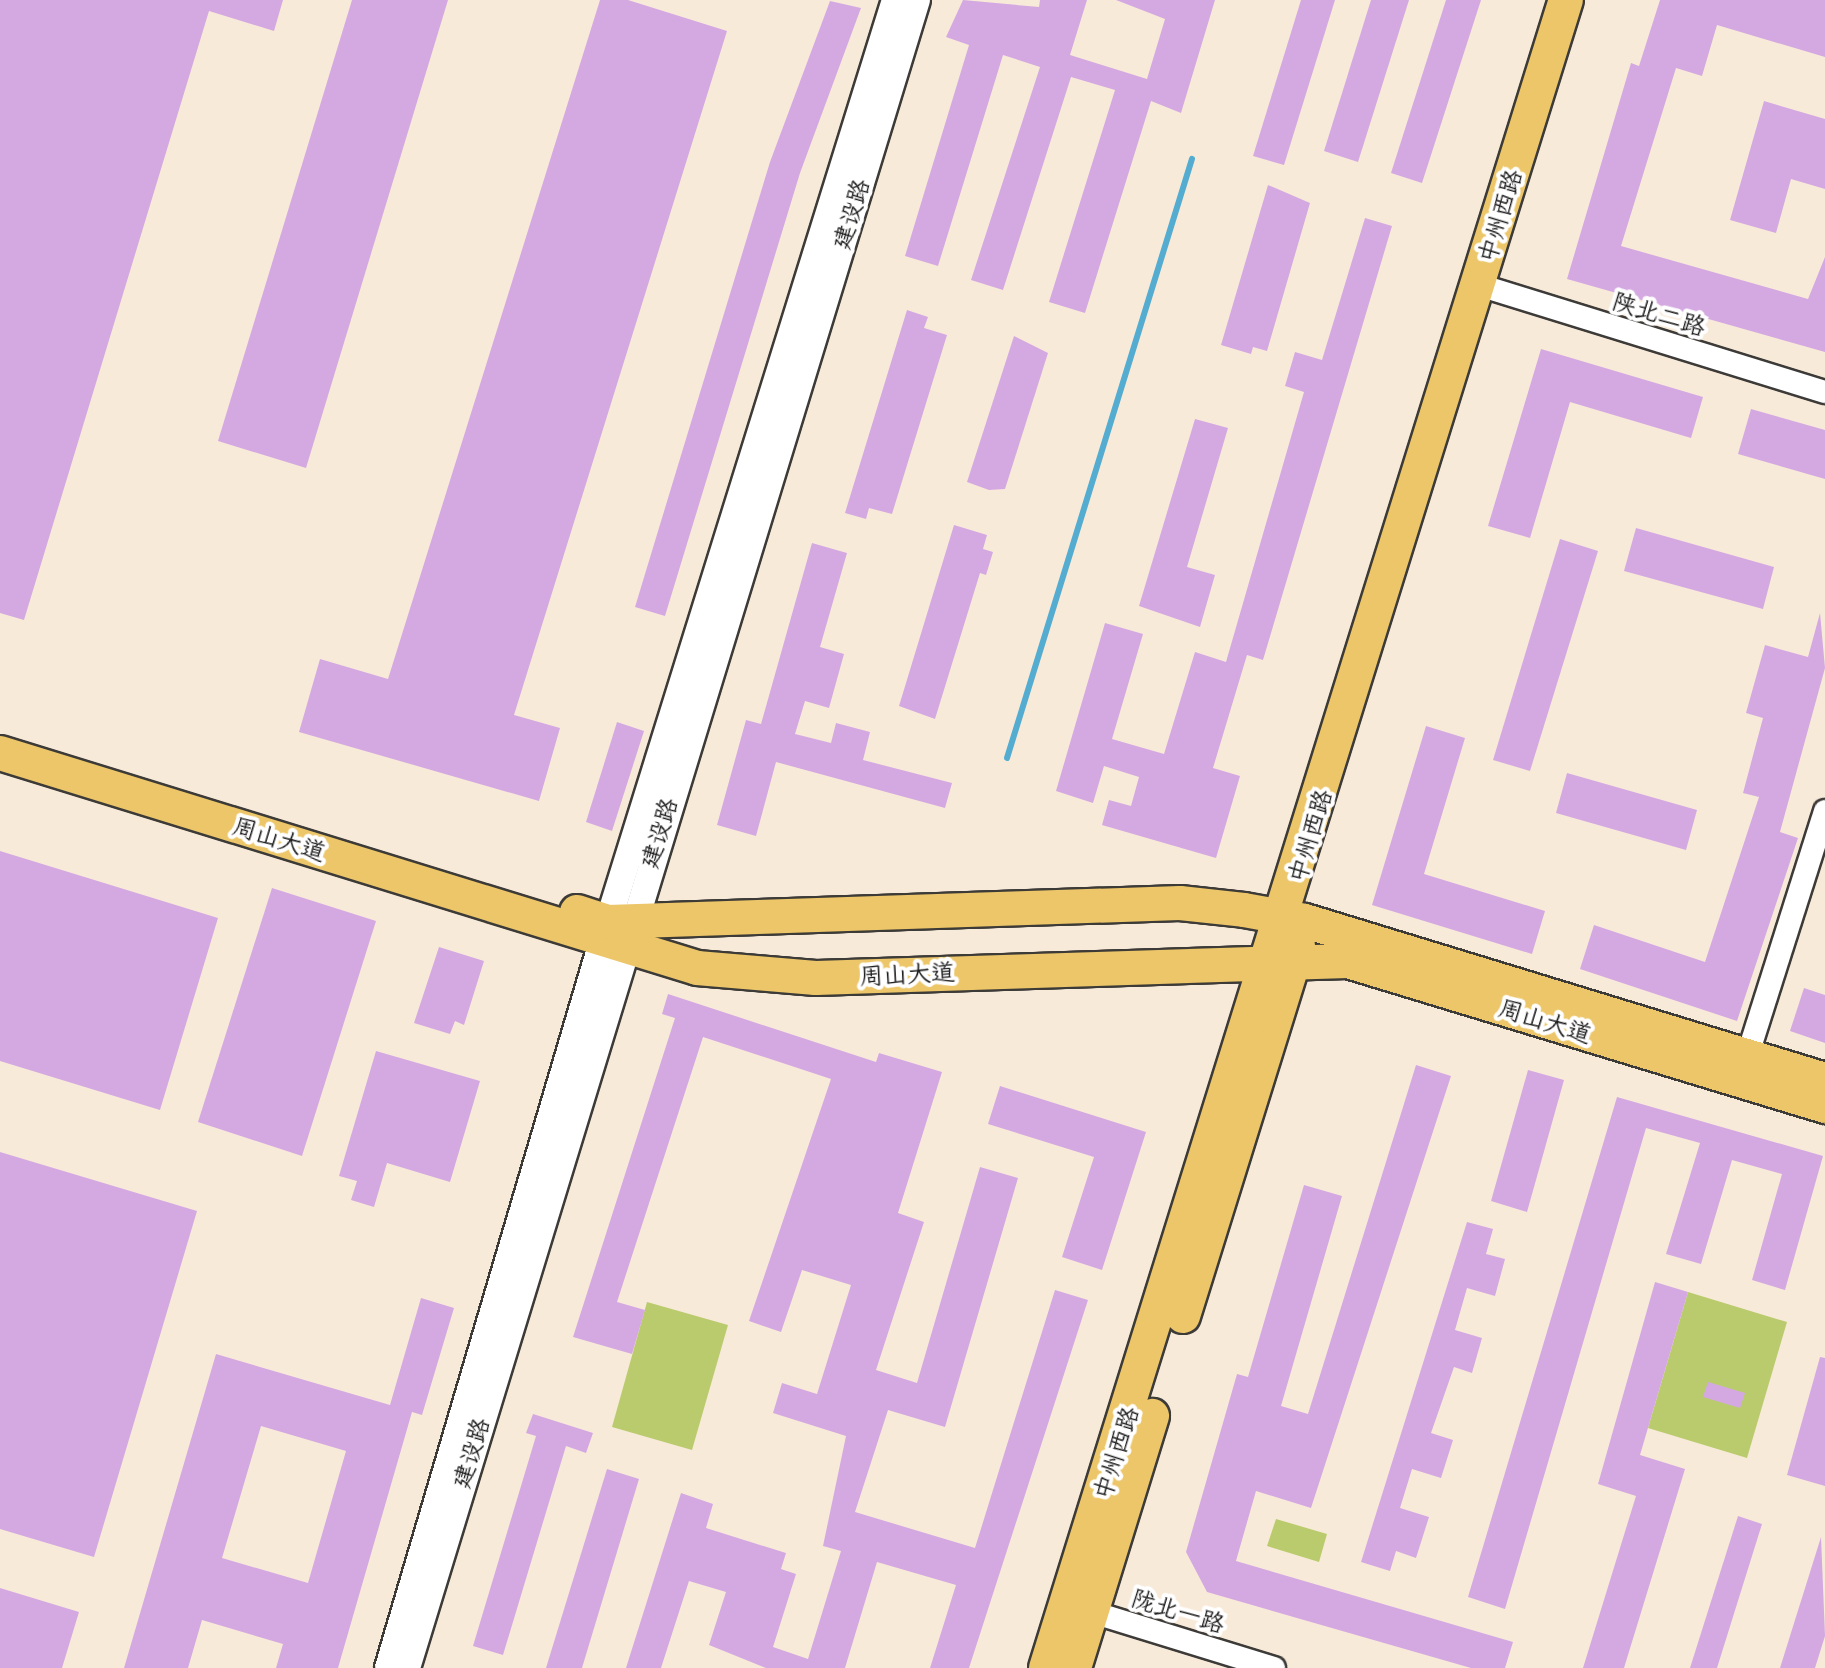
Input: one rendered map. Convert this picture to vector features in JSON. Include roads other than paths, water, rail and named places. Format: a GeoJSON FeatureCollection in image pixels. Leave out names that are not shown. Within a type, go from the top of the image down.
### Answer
{"type":"FeatureCollection","features":[{"type":"Feature","properties":{"kind":"main road","name":"中州西路"},"geometry":{"type":"LineString","coordinates":[[1074,1668],[1079,1608],[1161,1314],[1295,918],[1488,288],[1566,0]]}},
{"type":"Feature","properties":{"kind":"main road","name":"中州西路"},"geometry":{"type":"LineString","coordinates":[[1488,288],[1587,0]]}},
{"type":"Feature","properties":{"kind":"main road","name":"周山大道"},"geometry":{"type":"LineString","coordinates":[[0,733],[617,932],[697,968],[816,978],[1065,965],[1276,967],[1348,961],[1825,1106]]}},
{"type":"Feature","properties":{"kind":"main road","name":"周山大道"},"geometry":{"type":"LineString","coordinates":[[0,753],[617,932],[1180,903],[1295,918],[1825,1080]]}},
{"type":"Feature","properties":{"kind":"main road","name":"中州西路"},"geometry":{"type":"LineString","coordinates":[[1046,1668],[1079,1608]]}},
{"type":"Feature","properties":{"kind":"street","name":"建设路"},"geometry":{"type":"LineString","coordinates":[[407,1668],[617,932],[895,0]]}},
{"type":"Feature","properties":{"kind":"street","name":"建设路"},"geometry":{"type":"LineString","coordinates":[[388,1668],[617,932],[917,0]]}},
{"type":"Feature","properties":{"kind":"street","name":"陕北二路"},"geometry":{"type":"LineString","coordinates":[[1488,288],[1825,392]]}},
{"type":"Feature","properties":{"kind":"street"},"geometry":{"type":"LineString","coordinates":[[1747,1057],[1825,811]]}},
{"type":"Feature","properties":{"kind":"street","name":"陇北一路"},"geometry":{"type":"LineString","coordinates":[[1079,1608],[1274,1668]]}},
{"type":"Feature","properties":{"kind":"waterway"},"geometry":{"type":"LineString","coordinates":[[1007,758],[1192,159]]}}]}
